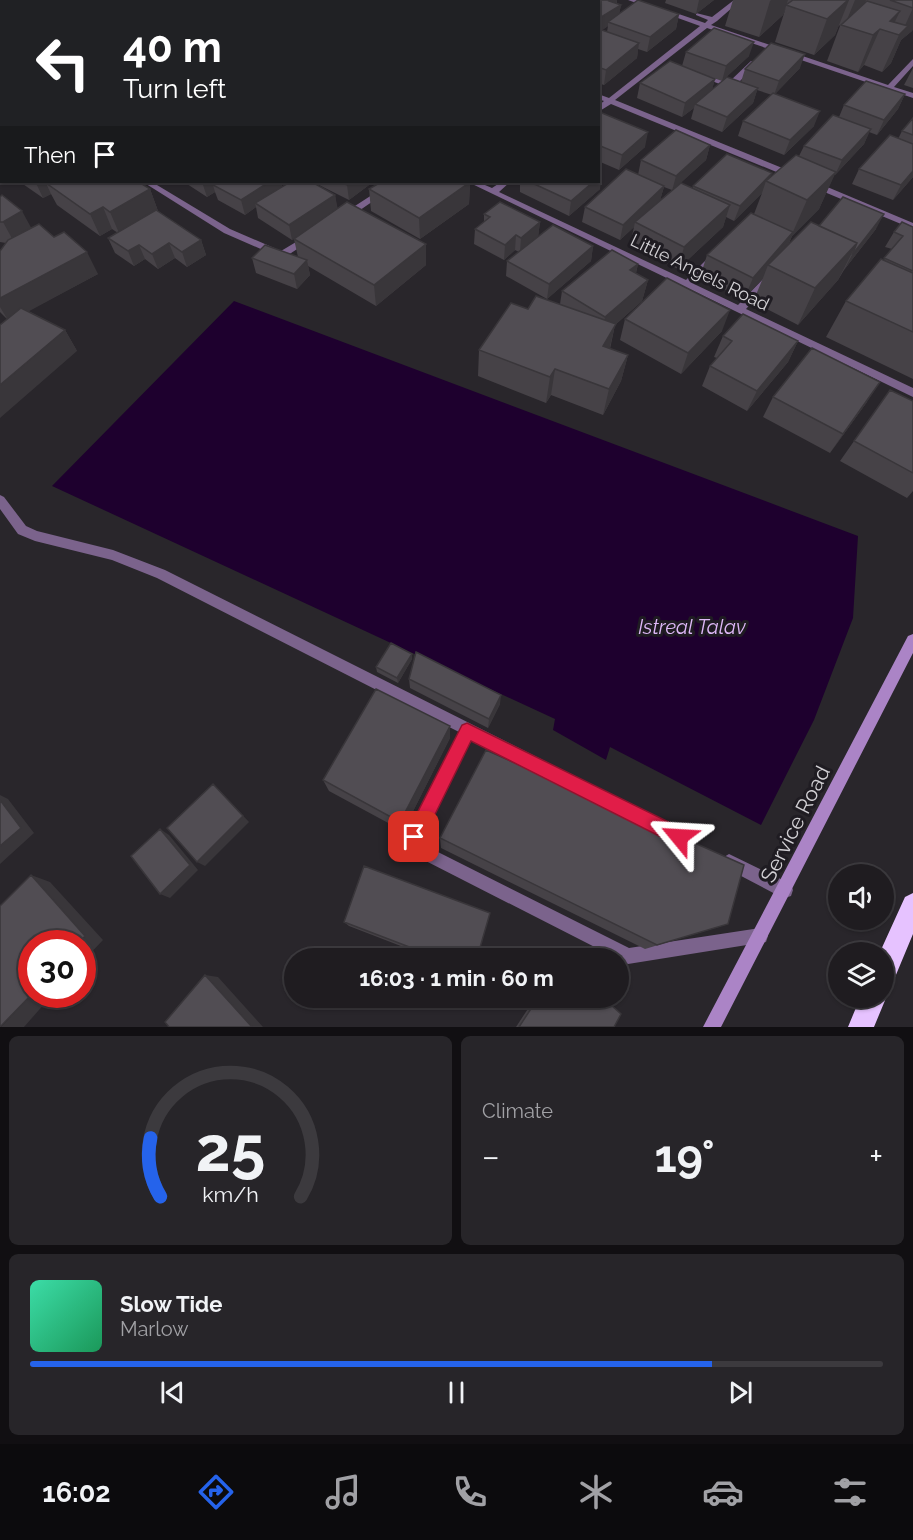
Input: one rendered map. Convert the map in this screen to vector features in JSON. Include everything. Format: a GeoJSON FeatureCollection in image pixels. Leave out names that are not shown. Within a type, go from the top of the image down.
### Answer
{"type":"FeatureCollection","features":[{"type":"Feature","properties":{"kind":"highway"},"geometry":{"type":"LineString","coordinates":[[894,949],[913,905]]}},
{"type":"Feature","properties":{"kind":"highway"},"geometry":{"type":"LineString","coordinates":[[861,1027],[869,1008]]}},
{"type":"Feature","properties":{"kind":"street"},"geometry":{"type":"LineString","coordinates":[[631,0],[712,22]]}},
{"type":"Feature","properties":{"kind":"street"},"geometry":{"type":"LineString","coordinates":[[600,108],[738,0]]}},
{"type":"Feature","properties":{"kind":"street"},"geometry":{"type":"LineString","coordinates":[[655,8],[667,4],[701,15],[721,31],[913,96]]}},
{"type":"Feature","properties":{"kind":"street"},"geometry":{"type":"LineString","coordinates":[[712,38],[721,31]]}},
{"type":"Feature","properties":{"kind":"street"},"geometry":{"type":"LineString","coordinates":[[762,55],[770,47]]}},
{"type":"Feature","properties":{"kind":"street"},"geometry":{"type":"LineString","coordinates":[[696,73],[727,85],[732,84],[760,57],[750,53]]}},
{"type":"Feature","properties":{"kind":"street"},"geometry":{"type":"LineString","coordinates":[[662,61],[674,65]]}},
{"type":"Feature","properties":{"kind":"street"},"geometry":{"type":"LineString","coordinates":[[889,88],[913,61]]}},
{"type":"Feature","properties":{"kind":"street"},"geometry":{"type":"LineString","coordinates":[[600,97],[913,225]]}},
{"type":"Feature","properties":{"kind":"street"},"geometry":{"type":"LineString","coordinates":[[149,183],[227,231],[282,255],[322,230]]}},
{"type":"Feature","properties":{"kind":"street"},"geometry":{"type":"LineString","coordinates":[[332,224],[396,183]]}},
{"type":"Feature","properties":{"kind":"street","name":"Little Angels Road"},"geometry":{"type":"LineString","coordinates":[[474,183],[913,393]]}},
{"type":"Feature","properties":{"kind":"street"},"geometry":{"type":"LineString","coordinates":[[493,192],[505,183]]}},
{"type":"Feature","properties":{"kind":"street"},"geometry":{"type":"LineString","coordinates":[[687,285],[722,249]]}},
{"type":"Feature","properties":{"kind":"street"},"geometry":{"type":"LineString","coordinates":[[740,310],[773,273]]}},
{"type":"Feature","properties":{"kind":"street"},"geometry":{"type":"LineString","coordinates":[[0,500],[22,530],[36,536],[113,555],[161,574],[690,842]]}},
{"type":"Feature","properties":{"kind":"street","name":"Service Road"},"geometry":{"type":"LineString","coordinates":[[711,1027],[785,890],[913,640]]}},
{"type":"Feature","properties":{"kind":"street"},"geometry":{"type":"LineString","coordinates":[[467,730],[414,837],[423,852],[628,956],[760,936]]}},
{"type":"Feature","properties":{"kind":"street"},"geometry":{"type":"LineString","coordinates":[[721,858],[785,890]]}},
{"type":"Feature","properties":{"kind":"water","name":"Istreal Talav"},"geometry":{"type":"Polygon","coordinates":[[[234,301],[858,536],[853,618],[814,720],[761,825],[610,747],[606,760],[553,730],[555,719],[52,486],[234,301]]]}},
{"type":"Feature","properties":{"kind":"building"},"geometry":{"type":"Polygon","coordinates":[[[600,0],[610,0],[621,5],[600,18],[600,0]]]}},
{"type":"Feature","properties":{"kind":"building"},"geometry":{"type":"Polygon","coordinates":[[[638,0],[679,14],[650,37],[608,22],[638,0]]]}},
{"type":"Feature","properties":{"kind":"building"},"geometry":{"type":"Polygon","coordinates":[[[793,0],[848,0],[827,19],[786,5],[793,0]]]}},
{"type":"Feature","properties":{"kind":"building"},"geometry":{"type":"Polygon","coordinates":[[[890,0],[913,0],[913,8],[890,0]]]}},
{"type":"Feature","properties":{"kind":"building"},"geometry":{"type":"Polygon","coordinates":[[[867,1],[900,11],[890,21],[908,26],[899,35],[880,29],[873,35],[841,25],[867,1]]]}},
{"type":"Feature","properties":{"kind":"building"},"geometry":{"type":"Polygon","coordinates":[[[714,28],[754,42],[726,66],[686,52],[714,28]]]}},
{"type":"Feature","properties":{"kind":"building"},"geometry":{"type":"Polygon","coordinates":[[[602,30],[639,43],[606,70],[600,68],[600,32],[602,30]]]}},
{"type":"Feature","properties":{"kind":"building"},"geometry":{"type":"Polygon","coordinates":[[[771,43],[805,54],[779,81],[745,69],[771,43]]]}},
{"type":"Feature","properties":{"kind":"building"},"geometry":{"type":"Polygon","coordinates":[[[670,61],[715,79],[685,103],[640,83],[670,61]]]}},
{"type":"Feature","properties":{"kind":"building"},"geometry":{"type":"Polygon","coordinates":[[[727,77],[758,88],[727,117],[695,104],[727,77]]]}},
{"type":"Feature","properties":{"kind":"building"},"geometry":{"type":"Polygon","coordinates":[[[866,81],[905,94],[884,120],[844,105],[866,81]]]}},
{"type":"Feature","properties":{"kind":"building"},"geometry":{"type":"Polygon","coordinates":[[[773,93],[820,111],[790,140],[743,121],[773,93]]]}},
{"type":"Feature","properties":{"kind":"building"},"geometry":{"type":"Polygon","coordinates":[[[602,113],[648,132],[622,155],[600,146],[600,114],[602,113]]]}},
{"type":"Feature","properties":{"kind":"building"},"geometry":{"type":"Polygon","coordinates":[[[833,115],[871,129],[842,160],[804,146],[833,115]]]}},
{"type":"Feature","properties":{"kind":"building"},"geometry":{"type":"Polygon","coordinates":[[[913,118],[913,135],[902,131],[913,118]]]}},
{"type":"Feature","properties":{"kind":"building"},"geometry":{"type":"Polygon","coordinates":[[[676,130],[710,145],[676,176],[641,160],[676,130]]]}},
{"type":"Feature","properties":{"kind":"building"},"geometry":{"type":"Polygon","coordinates":[[[890,135],[913,144],[913,171],[901,185],[859,169],[890,135]]]}},
{"type":"Feature","properties":{"kind":"building"},"geometry":{"type":"Polygon","coordinates":[[[727,154],[772,173],[740,206],[693,186],[727,154]]]}},
{"type":"Feature","properties":{"kind":"building"},"geometry":{"type":"Polygon","coordinates":[[[796,155],[836,172],[807,200],[766,181],[796,155]]]}},
{"type":"Feature","properties":{"kind":"building"},"geometry":{"type":"Polygon","coordinates":[[[626,169],[664,186],[623,225],[585,207],[626,169]]]}},
{"type":"Feature","properties":{"kind":"building"},"geometry":{"type":"Polygon","coordinates":[[[46,183],[141,183],[150,189],[110,212],[103,207],[90,214],[46,183]]]}},
{"type":"Feature","properties":{"kind":"building"},"geometry":{"type":"Polygon","coordinates":[[[216,183],[267,183],[241,200],[213,185],[216,183]]]}},
{"type":"Feature","properties":{"kind":"building"},"geometry":{"type":"Polygon","coordinates":[[[288,183],[314,183],[335,195],[289,225],[255,203],[288,183]]]}},
{"type":"Feature","properties":{"kind":"building"},"geometry":{"type":"Polygon","coordinates":[[[379,183],[469,183],[419,218],[369,189],[379,183]]]}},
{"type":"Feature","properties":{"kind":"building"},"geometry":{"type":"Polygon","coordinates":[[[532,183],[592,183],[571,201],[532,183]]]}},
{"type":"Feature","properties":{"kind":"building"},"geometry":{"type":"Polygon","coordinates":[[[681,183],[730,205],[684,247],[635,222],[681,183]]]}},
{"type":"Feature","properties":{"kind":"building"},"geometry":{"type":"Polygon","coordinates":[[[2,195],[22,211],[0,222],[0,197],[2,195]]]}},
{"type":"Feature","properties":{"kind":"building"},"geometry":{"type":"Polygon","coordinates":[[[843,197],[884,214],[852,255],[857,243],[819,226],[843,197]]]}},
{"type":"Feature","properties":{"kind":"building"},"geometry":{"type":"Polygon","coordinates":[[[347,202],[426,244],[374,285],[294,239],[347,202]]]}},
{"type":"Feature","properties":{"kind":"building"},"geometry":{"type":"Polygon","coordinates":[[[500,202],[540,222],[521,238],[516,235],[505,245],[475,229],[490,217],[484,214],[500,202]]]}},
{"type":"Feature","properties":{"kind":"building"},"geometry":{"type":"Polygon","coordinates":[[[156,210],[201,240],[182,252],[169,243],[152,254],[139,245],[128,251],[108,238],[156,210]]]}},
{"type":"Feature","properties":{"kind":"building"},"geometry":{"type":"Polygon","coordinates":[[[751,213],[793,232],[753,278],[707,255],[751,213]]]}},
{"type":"Feature","properties":{"kind":"building"},"geometry":{"type":"Polygon","coordinates":[[[811,222],[857,243],[815,288],[768,265],[811,222]]]}},
{"type":"Feature","properties":{"kind":"building"},"geometry":{"type":"Polygon","coordinates":[[[902,222],[913,227],[913,271],[884,258],[903,236],[894,232],[902,222]]]}},
{"type":"Feature","properties":{"kind":"building"},"geometry":{"type":"Polygon","coordinates":[[[39,224],[54,237],[64,232],[87,252],[0,298],[0,251],[8,240],[39,224]]]}},
{"type":"Feature","properties":{"kind":"building"},"geometry":{"type":"Polygon","coordinates":[[[553,225],[593,246],[549,284],[507,261],[553,225]]]}},
{"type":"Feature","properties":{"kind":"building"},"geometry":{"type":"Polygon","coordinates":[[[265,245],[307,260],[294,274],[252,258],[265,245]]]}},
{"type":"Feature","properties":{"kind":"building"},"geometry":{"type":"Polygon","coordinates":[[[612,250],[638,264],[630,270],[648,280],[605,317],[562,291],[612,250]]]}},
{"type":"Feature","properties":{"kind":"building"},"geometry":{"type":"Polygon","coordinates":[[[881,259],[913,273],[913,332],[846,301],[881,259]]]}},
{"type":"Feature","properties":{"kind":"building"},"geometry":{"type":"Polygon","coordinates":[[[667,278],[730,310],[688,353],[625,319],[667,278]]]}},
{"type":"Feature","properties":{"kind":"building"},"geometry":{"type":"Polygon","coordinates":[[[536,296],[616,324],[603,346],[628,355],[609,389],[555,369],[550,377],[479,350],[511,303],[528,309],[536,296]]]}},
{"type":"Feature","properties":{"kind":"building"},"geometry":{"type":"Polygon","coordinates":[[[21,308],[65,330],[0,385],[0,325],[21,308]]]}},
{"type":"Feature","properties":{"kind":"building"},"geometry":{"type":"Polygon","coordinates":[[[743,314],[798,341],[757,391],[710,366],[732,341],[723,336],[743,314]]]}},
{"type":"Feature","properties":{"kind":"building"},"geometry":{"type":"Polygon","coordinates":[[[812,348],[880,382],[843,434],[773,397],[812,348]]]}},
{"type":"Feature","properties":{"kind":"building"},"geometry":{"type":"Polygon","coordinates":[[[890,390],[913,401],[913,473],[854,441],[890,390]]]}},
{"type":"Feature","properties":{"kind":"building"},"geometry":{"type":"Polygon","coordinates":[[[391,643],[412,654],[397,678],[376,667],[391,643]]]}},
{"type":"Feature","properties":{"kind":"building"},"geometry":{"type":"Polygon","coordinates":[[[416,652],[501,695],[489,719],[409,679],[416,652]]]}},
{"type":"Feature","properties":{"kind":"building"},"geometry":{"type":"Polygon","coordinates":[[[376,689],[450,726],[400,822],[323,780],[376,689]]]}},
{"type":"Feature","properties":{"kind":"building"},"geometry":{"type":"Polygon","coordinates":[[[486,750],[744,865],[728,924],[657,945],[440,838],[486,750]]]}},
{"type":"Feature","properties":{"kind":"building"},"geometry":{"type":"Polygon","coordinates":[[[213,784],[243,816],[197,862],[167,828],[213,784]]]}},
{"type":"Feature","properties":{"kind":"building"},"geometry":{"type":"Polygon","coordinates":[[[0,800],[21,828],[0,846],[0,800]]]}},
{"type":"Feature","properties":{"kind":"building"},"geometry":{"type":"Polygon","coordinates":[[[160,829],[190,865],[160,894],[131,856],[160,829]]]}},
{"type":"Feature","properties":{"kind":"building"},"geometry":{"type":"Polygon","coordinates":[[[364,866],[490,913],[480,948],[412,948],[344,922],[364,866]]]}},
{"type":"Feature","properties":{"kind":"building"},"geometry":{"type":"Polygon","coordinates":[[[31,875],[80,930],[18,930],[18,1008],[0,1027],[0,906],[31,875]]]}},
{"type":"Feature","properties":{"kind":"building"},"geometry":{"type":"Polygon","coordinates":[[[205,975],[252,1027],[169,1027],[165,1022],[205,975]]]}},
{"type":"Feature","properties":{"kind":"building"},"geometry":{"type":"Polygon","coordinates":[[[531,1008],[614,1008],[621,1014],[614,1027],[519,1027],[531,1008]]]}},
{"type":"Feature","properties":{"kind":"route"},"geometry":{"type":"LineString","coordinates":[[414,837],[467,730],[679,837]]}}]}
